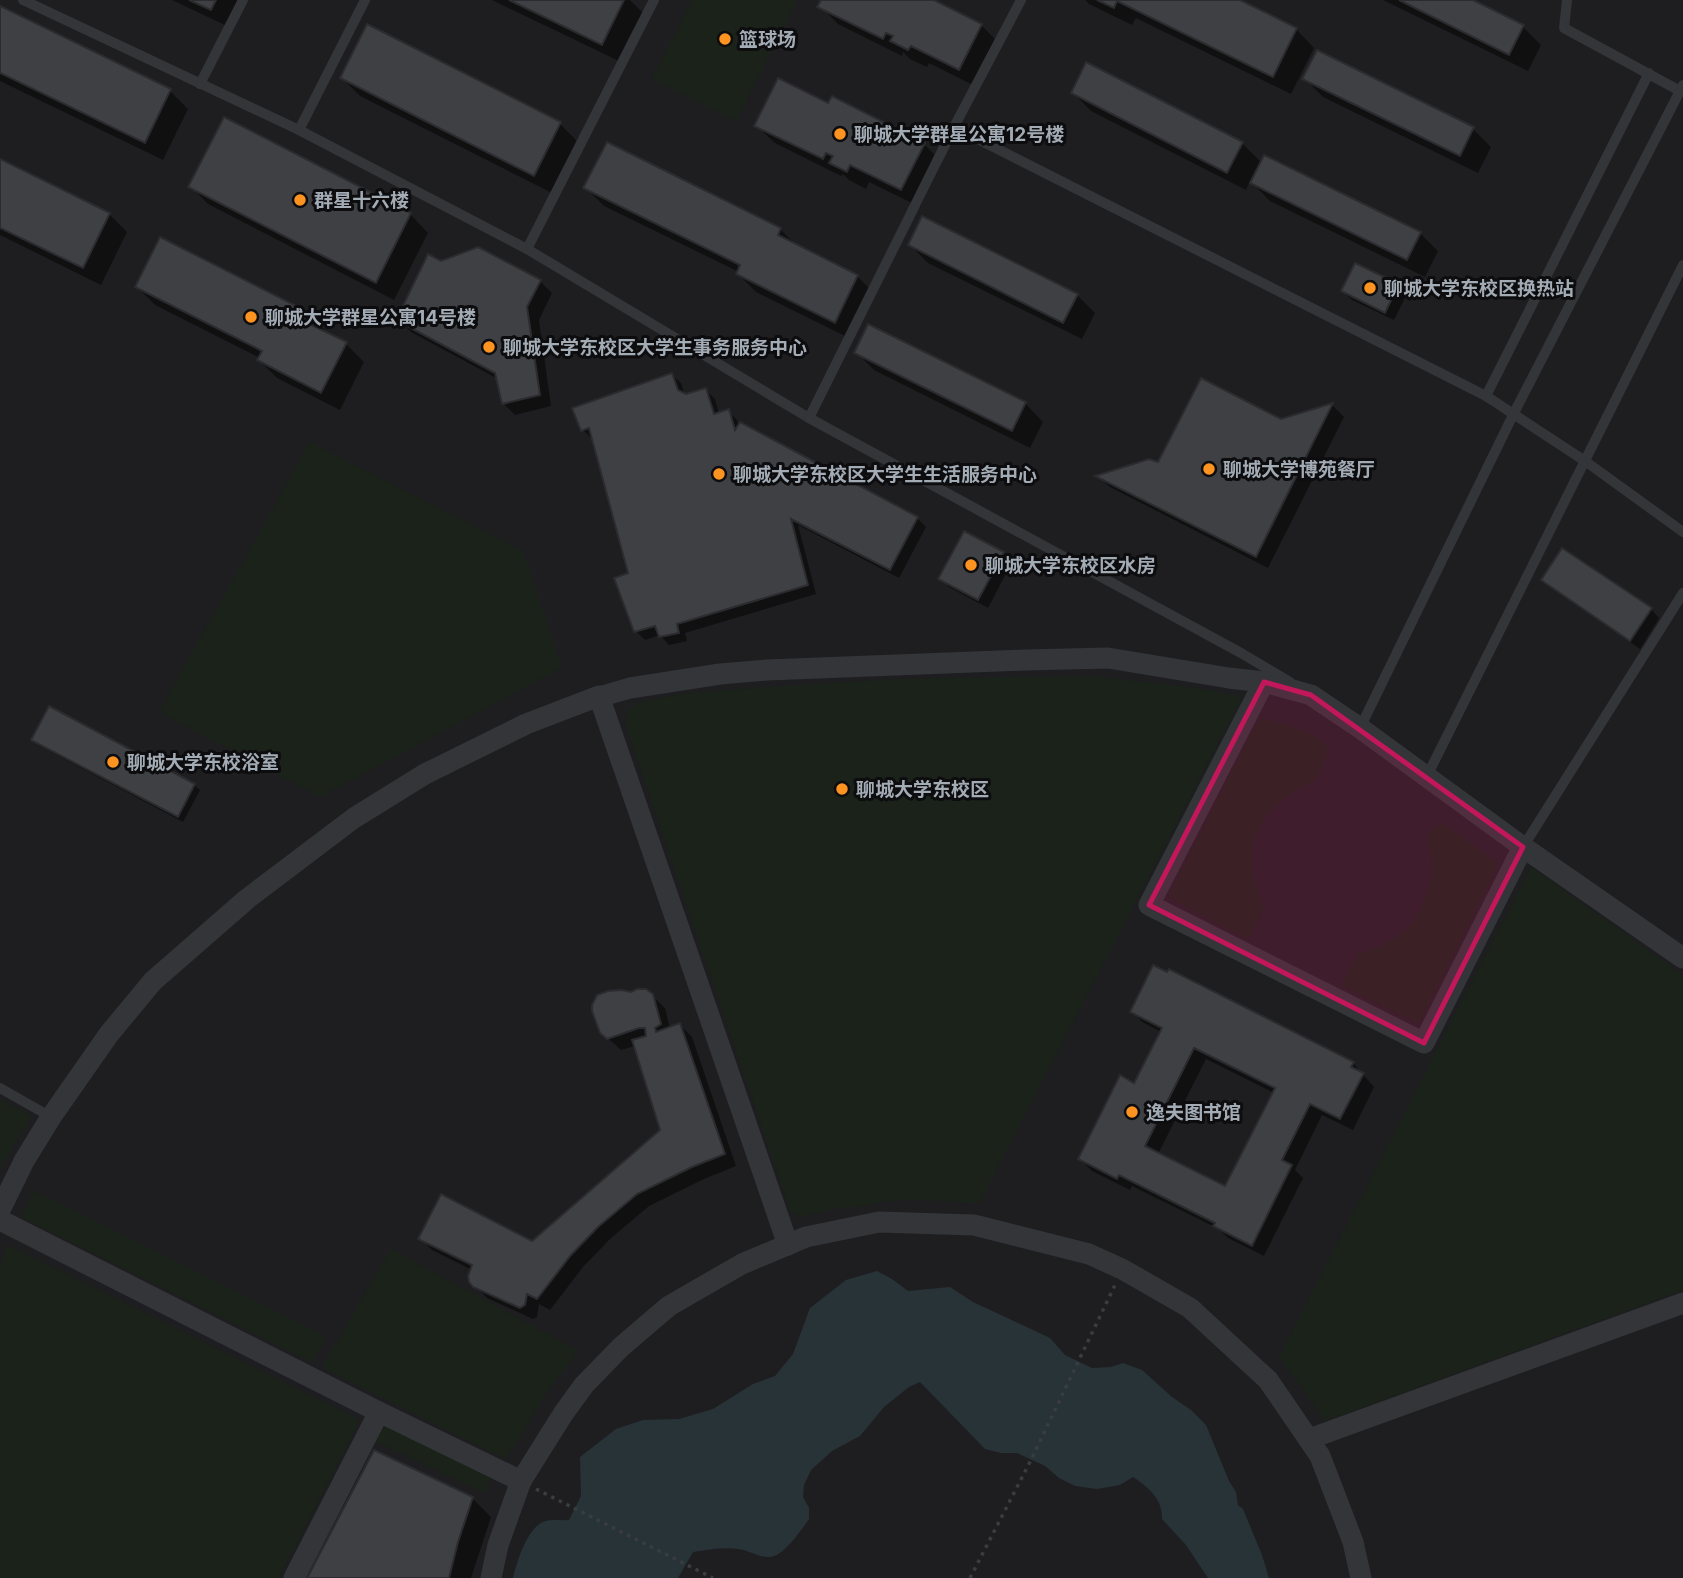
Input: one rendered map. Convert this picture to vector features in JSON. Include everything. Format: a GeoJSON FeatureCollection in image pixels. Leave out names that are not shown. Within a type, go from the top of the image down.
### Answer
{"type":"FeatureCollection","features":[{"type":"Feature","properties":{"kind":"street"},"geometry":{"type":"LineString","coordinates":[[0,1210],[24,1161],[51,1117],[109,1034],[153,981],[257,891],[354,818],[425,774],[526,724],[599,697],[630,688],[677,680],[767,670],[1108,658],[1264,682],[1311,695],[1522,847],[1683,958]]}},
{"type":"Feature","properties":{"kind":"street"},"geometry":{"type":"LineString","coordinates":[[1264,682],[1149,905],[1424,1043],[1522,847]]}},
{"type":"Feature","properties":{"kind":"street"},"geometry":{"type":"LineString","coordinates":[[599,697],[788,1245]]}},
{"type":"Feature","properties":{"kind":"street"},"geometry":{"type":"LineString","coordinates":[[0,1220],[521,1481]]}},
{"type":"Feature","properties":{"kind":"street"},"geometry":{"type":"LineString","coordinates":[[491,1578],[498,1545],[521,1481],[584,1385],[621,1347],[669,1306],[742,1264],[806,1237],[879,1222],[974,1225],[1089,1254],[1122,1269],[1190,1308],[1268,1380],[1320,1456],[1353,1542],[1361,1578]]}},
{"type":"Feature","properties":{"kind":"street"},"geometry":{"type":"LineString","coordinates":[[1309,1439],[1683,1303]]}},
{"type":"Feature","properties":{"kind":"street"},"geometry":{"type":"LineString","coordinates":[[294,1578],[379,1412]]}},
{"type":"Feature","properties":{"kind":"lane"},"geometry":{"type":"LineString","coordinates":[[23,0],[299,130],[527,249],[809,418],[1241,653],[1311,695]]}},
{"type":"Feature","properties":{"kind":"lane"},"geometry":{"type":"LineString","coordinates":[[201,84],[243,0]]}},
{"type":"Feature","properties":{"kind":"lane"},"geometry":{"type":"LineString","coordinates":[[299,130],[365,0]]}},
{"type":"Feature","properties":{"kind":"lane"},"geometry":{"type":"LineString","coordinates":[[527,249],[654,0]]}},
{"type":"Feature","properties":{"kind":"lane"},"geometry":{"type":"LineString","coordinates":[[809,418],[954,127],[1021,0]]}},
{"type":"Feature","properties":{"kind":"lane"},"geometry":{"type":"LineString","coordinates":[[1360,728],[1514,413],[1682,89],[1564,27],[1567,0]]}},
{"type":"Feature","properties":{"kind":"lane"},"geometry":{"type":"LineString","coordinates":[[1486,396],[1649,73]]}},
{"type":"Feature","properties":{"kind":"lane"},"geometry":{"type":"LineString","coordinates":[[954,127],[1486,396],[1585,461],[1683,532]]}},
{"type":"Feature","properties":{"kind":"lane"},"geometry":{"type":"LineString","coordinates":[[1427,776],[1683,265]]}},
{"type":"Feature","properties":{"kind":"lane"},"geometry":{"type":"LineString","coordinates":[[1522,847],[1683,593]]}},
{"type":"Feature","properties":{"kind":"lane"},"geometry":{"type":"LineString","coordinates":[[1229,678],[1241,653]]}},
{"type":"Feature","properties":{"kind":"lane"},"geometry":{"type":"LineString","coordinates":[[0,1088],[51,1117]]}},
{"type":"Feature","properties":{"kind":"path"},"geometry":{"type":"LineString","coordinates":[[970,1578],[1031,1460],[1122,1269]]}},
{"type":"Feature","properties":{"kind":"path"},"geometry":{"type":"LineString","coordinates":[[521,1481],[713,1578]]}},
{"type":"Feature","properties":{"kind":"highlighted area"},"geometry":{"type":"Polygon","coordinates":[[[1264,682],[1311,695],[1523,847],[1424,1043],[1149,905],[1264,682]]]}},
{"type":"Feature","properties":{"kind":"shaded area","name":"聊城大学东校区"},"geometry":{"type":"Polygon","coordinates":[[[0,0],[1683,0],[1683,1578],[0,1578],[0,0]]]}},
{"type":"Feature","properties":{"kind":"shaded area","name":"篮球场"},"geometry":{"type":"Polygon","coordinates":[[[692,0],[797,0],[736,121],[652,79],[692,0]]]}},
{"type":"Feature","properties":{"kind":"shaded area"},"geometry":{"type":"Polygon","coordinates":[[[310,442],[523,551],[562,668],[320,797],[159,712],[310,442]]]}},
{"type":"Feature","properties":{"kind":"shaded area"},"geometry":{"type":"Polygon","coordinates":[[[1090,676],[1197,688],[1242,697],[979,1203],[888,1201],[833,1209],[802,1217],[790,1211],[625,723],[629,707],[682,694],[738,689],[896,679],[1090,676]]]}},
{"type":"Feature","properties":{"kind":"shaded area"},"geometry":{"type":"Polygon","coordinates":[[[1261,719],[1313,734],[1328,751],[1315,779],[1279,803],[1259,830],[1252,864],[1264,908],[1249,940],[1168,897],[1256,723],[1261,719]]]}},
{"type":"Feature","properties":{"kind":"shaded area"},"geometry":{"type":"Polygon","coordinates":[[[1443,823],[1499,864],[1419,1024],[1341,985],[1358,953],[1392,940],[1415,919],[1424,902],[1431,874],[1432,865],[1426,838],[1434,827],[1443,823]]]}},
{"type":"Feature","properties":{"kind":"shaded area"},"geometry":{"type":"Polygon","coordinates":[[[1531,867],[1683,975],[1683,1290],[1325,1421],[1279,1357],[1531,867]]]}},
{"type":"Feature","properties":{"kind":"shaded area"},"geometry":{"type":"Polygon","coordinates":[[[0,1099],[32,1116],[0,1168],[0,1099]]]}},
{"type":"Feature","properties":{"kind":"shaded area"},"geometry":{"type":"Polygon","coordinates":[[[34,1191],[326,1337],[312,1362],[21,1217],[34,1191]]]}},
{"type":"Feature","properties":{"kind":"shaded area"},"geometry":{"type":"Polygon","coordinates":[[[8,1245],[360,1420],[279,1578],[0,1578],[0,1264],[8,1245]]]}},
{"type":"Feature","properties":{"kind":"shaded area"},"geometry":{"type":"Polygon","coordinates":[[[391,1249],[579,1351],[550,1388],[506,1459],[322,1367],[391,1249]]]}},
{"type":"Feature","properties":{"kind":"shaded area"},"geometry":{"type":"Polygon","coordinates":[[[877,1271],[908,1291],[950,1287],[973,1302],[1050,1338],[1065,1355],[1092,1368],[1123,1363],[1142,1370],[1206,1425],[1236,1492],[1238,1505],[1243,1509],[1262,1555],[1269,1578],[1208,1578],[1186,1545],[1162,1519],[1160,1505],[1154,1494],[1133,1477],[1120,1485],[1097,1489],[1075,1486],[1059,1478],[1045,1466],[1017,1453],[985,1449],[920,1382],[909,1387],[884,1407],[860,1436],[832,1451],[811,1470],[804,1485],[803,1497],[809,1508],[809,1519],[792,1542],[775,1556],[766,1557],[732,1548],[693,1552],[678,1578],[513,1578],[524,1545],[534,1529],[546,1521],[569,1520],[581,1496],[580,1457],[616,1429],[643,1420],[679,1419],[713,1409],[753,1384],[775,1376],[793,1354],[810,1308],[846,1280],[877,1271]]]}},
{"type":"Feature","properties":{"kind":"shaded area"},"geometry":{"type":"Polygon","coordinates":[[[384,1422],[492,1475],[484,1493],[375,1441],[384,1422]]]}},
{"type":"Feature","properties":{"kind":"building"},"geometry":{"type":"Polygon","coordinates":[[[189,0],[216,0],[211,10],[189,0]]]}},
{"type":"Feature","properties":{"kind":"building"},"geometry":{"type":"Polygon","coordinates":[[[509,0],[624,0],[602,45],[509,0]]]}},
{"type":"Feature","properties":{"kind":"building"},"geometry":{"type":"Polygon","coordinates":[[[821,0],[934,0],[982,24],[959,70],[911,46],[908,50],[890,41],[893,36],[886,33],[883,39],[817,7],[821,0]]]}},
{"type":"Feature","properties":{"kind":"building"},"geometry":{"type":"Polygon","coordinates":[[[1097,0],[1240,0],[1297,28],[1273,77],[1117,1],[1114,8],[1097,0]]]}},
{"type":"Feature","properties":{"kind":"building"},"geometry":{"type":"Polygon","coordinates":[[[1399,0],[1473,0],[1524,25],[1509,55],[1399,0]]]}},
{"type":"Feature","properties":{"kind":"building"},"geometry":{"type":"Polygon","coordinates":[[[0,6],[171,89],[145,143],[0,73],[0,6]]]}},
{"type":"Feature","properties":{"kind":"building"},"geometry":{"type":"Polygon","coordinates":[[[367,24],[561,122],[534,176],[340,78],[367,24]]]}},
{"type":"Feature","properties":{"kind":"building"},"geometry":{"type":"Polygon","coordinates":[[[1317,50],[1474,127],[1460,156],[1302,79],[1317,50]]]}},
{"type":"Feature","properties":{"kind":"building"},"geometry":{"type":"Polygon","coordinates":[[[1086,62],[1243,142],[1227,173],[1071,93],[1086,62]]]}},
{"type":"Feature","properties":{"kind":"building","name":"聊城大学群星公寓12号楼"},"geometry":{"type":"Polygon","coordinates":[[[778,78],[828,103],[832,96],[925,143],[901,190],[850,165],[847,172],[829,163],[833,156],[826,153],[823,159],[754,126],[778,78]]]}},
{"type":"Feature","properties":{"kind":"building","name":"群星十六楼"},"geometry":{"type":"Polygon","coordinates":[[[224,117],[411,213],[376,283],[188,187],[224,117]]]}},
{"type":"Feature","properties":{"kind":"building"},"geometry":{"type":"Polygon","coordinates":[[[607,142],[781,228],[778,235],[858,275],[835,323],[736,274],[740,265],[583,188],[607,142]]]}},
{"type":"Feature","properties":{"kind":"building"},"geometry":{"type":"Polygon","coordinates":[[[1264,155],[1421,232],[1407,260],[1250,183],[1264,155]]]}},
{"type":"Feature","properties":{"kind":"building"},"geometry":{"type":"Polygon","coordinates":[[[0,159],[110,213],[83,268],[0,228],[0,159]]]}},
{"type":"Feature","properties":{"kind":"building"},"geometry":{"type":"Polygon","coordinates":[[[922,216],[1078,294],[1063,323],[908,245],[922,216]]]}},
{"type":"Feature","properties":{"kind":"building","name":"聊城大学群星公寓14号楼"},"geometry":{"type":"Polygon","coordinates":[[[160,237],[310,313],[305,322],[347,342],[321,393],[257,360],[262,351],[135,287],[160,237]]]}},
{"type":"Feature","properties":{"kind":"building","name":"聊城大学东校区大学生事务服务中心"},"geometry":{"type":"Polygon","coordinates":[[[478,247],[541,280],[527,307],[540,395],[502,404],[495,373],[396,320],[428,254],[441,261],[478,247]]]}},
{"type":"Feature","properties":{"kind":"building","name":"聊城大学东校区换热站"},"geometry":{"type":"Polygon","coordinates":[[[1355,263],[1399,284],[1385,313],[1341,291],[1355,263]]]}},
{"type":"Feature","properties":{"kind":"building"},"geometry":{"type":"Polygon","coordinates":[[[868,324],[1026,402],[1012,431],[854,353],[868,324]]]}},
{"type":"Feature","properties":{"kind":"building","name":"聊城大学东校区大学生生活服务中心"},"geometry":{"type":"Polygon","coordinates":[[[672,373],[678,390],[686,394],[706,388],[714,414],[729,409],[735,430],[740,422],[918,517],[890,570],[791,519],[808,585],[677,624],[679,633],[659,637],[655,626],[634,632],[614,578],[628,573],[589,428],[581,431],[572,408],[672,373]]]}},
{"type":"Feature","properties":{"kind":"building","name":"聊城大学博苑餐厅"},"geometry":{"type":"Polygon","coordinates":[[[1201,378],[1281,419],[1333,403],[1256,557],[1095,476],[1149,459],[1158,462],[1201,378]]]}},
{"type":"Feature","properties":{"kind":"building","name":"聊城大学东校区水房"},"geometry":{"type":"Polygon","coordinates":[[[964,531],[1004,552],[978,600],[938,579],[964,531]]]}},
{"type":"Feature","properties":{"kind":"building"},"geometry":{"type":"Polygon","coordinates":[[[1562,548],[1652,608],[1630,641],[1541,580],[1562,548]]]}},
{"type":"Feature","properties":{"kind":"building","name":"聊城大学东校浴室"},"geometry":{"type":"Polygon","coordinates":[[[49,706],[195,784],[178,817],[31,740],[49,706]]]}},
{"type":"Feature","properties":{"kind":"building","name":"逸夫图书馆"},"geometry":{"type":"Polygon","coordinates":[[[1153,965],[1167,972],[1169,969],[1354,1062],[1351,1067],[1364,1073],[1340,1119],[1310,1104],[1282,1160],[1292,1165],[1252,1246],[1213,1226],[1215,1223],[1119,1175],[1117,1179],[1078,1159],[1120,1075],[1134,1083],[1162,1028],[1130,1012],[1153,965]],[[1194,1048],[1145,1146],[1225,1186],[1275,1088],[1194,1048]]]}},
{"type":"Feature","properties":{"kind":"building"},"geometry":{"type":"Polygon","coordinates":[[[646,989],[653,994],[661,1024],[655,1028],[656,1032],[680,1023],[725,1154],[637,1194],[598,1227],[571,1255],[537,1299],[527,1294],[525,1305],[520,1308],[473,1287],[468,1276],[472,1265],[418,1239],[441,1194],[532,1241],[660,1130],[632,1040],[646,1036],[645,1028],[607,1039],[600,1033],[592,1011],[597,995],[608,991],[631,992],[646,989]]]}},
{"type":"Feature","properties":{"kind":"building"},"geometry":{"type":"Polygon","coordinates":[[[374,1450],[473,1497],[449,1578],[307,1578],[374,1450]]]}},
{"type":"Feature","properties":{"kind":"place","name":"篮球场"},"geometry":{"type":"Point","coordinates":[725,39]}},
{"type":"Feature","properties":{"kind":"place","name":"聊城大学群星公寓12号楼"},"geometry":{"type":"Point","coordinates":[840,134]}},
{"type":"Feature","properties":{"kind":"place","name":"群星十六楼"},"geometry":{"type":"Point","coordinates":[300,200]}},
{"type":"Feature","properties":{"kind":"place","name":"聊城大学东校区换热站"},"geometry":{"type":"Point","coordinates":[1370,288]}},
{"type":"Feature","properties":{"kind":"place","name":"聊城大学群星公寓14号楼"},"geometry":{"type":"Point","coordinates":[251,317]}},
{"type":"Feature","properties":{"kind":"place","name":"聊城大学东校区大学生事务服务中心"},"geometry":{"type":"Point","coordinates":[489,347]}},
{"type":"Feature","properties":{"kind":"place","name":"聊城大学博苑餐厅"},"geometry":{"type":"Point","coordinates":[1209,469]}},
{"type":"Feature","properties":{"kind":"place","name":"聊城大学东校区大学生生活服务中心"},"geometry":{"type":"Point","coordinates":[719,474]}},
{"type":"Feature","properties":{"kind":"place","name":"聊城大学东校区水房"},"geometry":{"type":"Point","coordinates":[971,565]}},
{"type":"Feature","properties":{"kind":"place","name":"聊城大学东校浴室"},"geometry":{"type":"Point","coordinates":[113,762]}},
{"type":"Feature","properties":{"kind":"place","name":"聊城大学东校区"},"geometry":{"type":"Point","coordinates":[842,789]}},
{"type":"Feature","properties":{"kind":"place","name":"逸夫图书馆"},"geometry":{"type":"Point","coordinates":[1132,1112]}}]}
